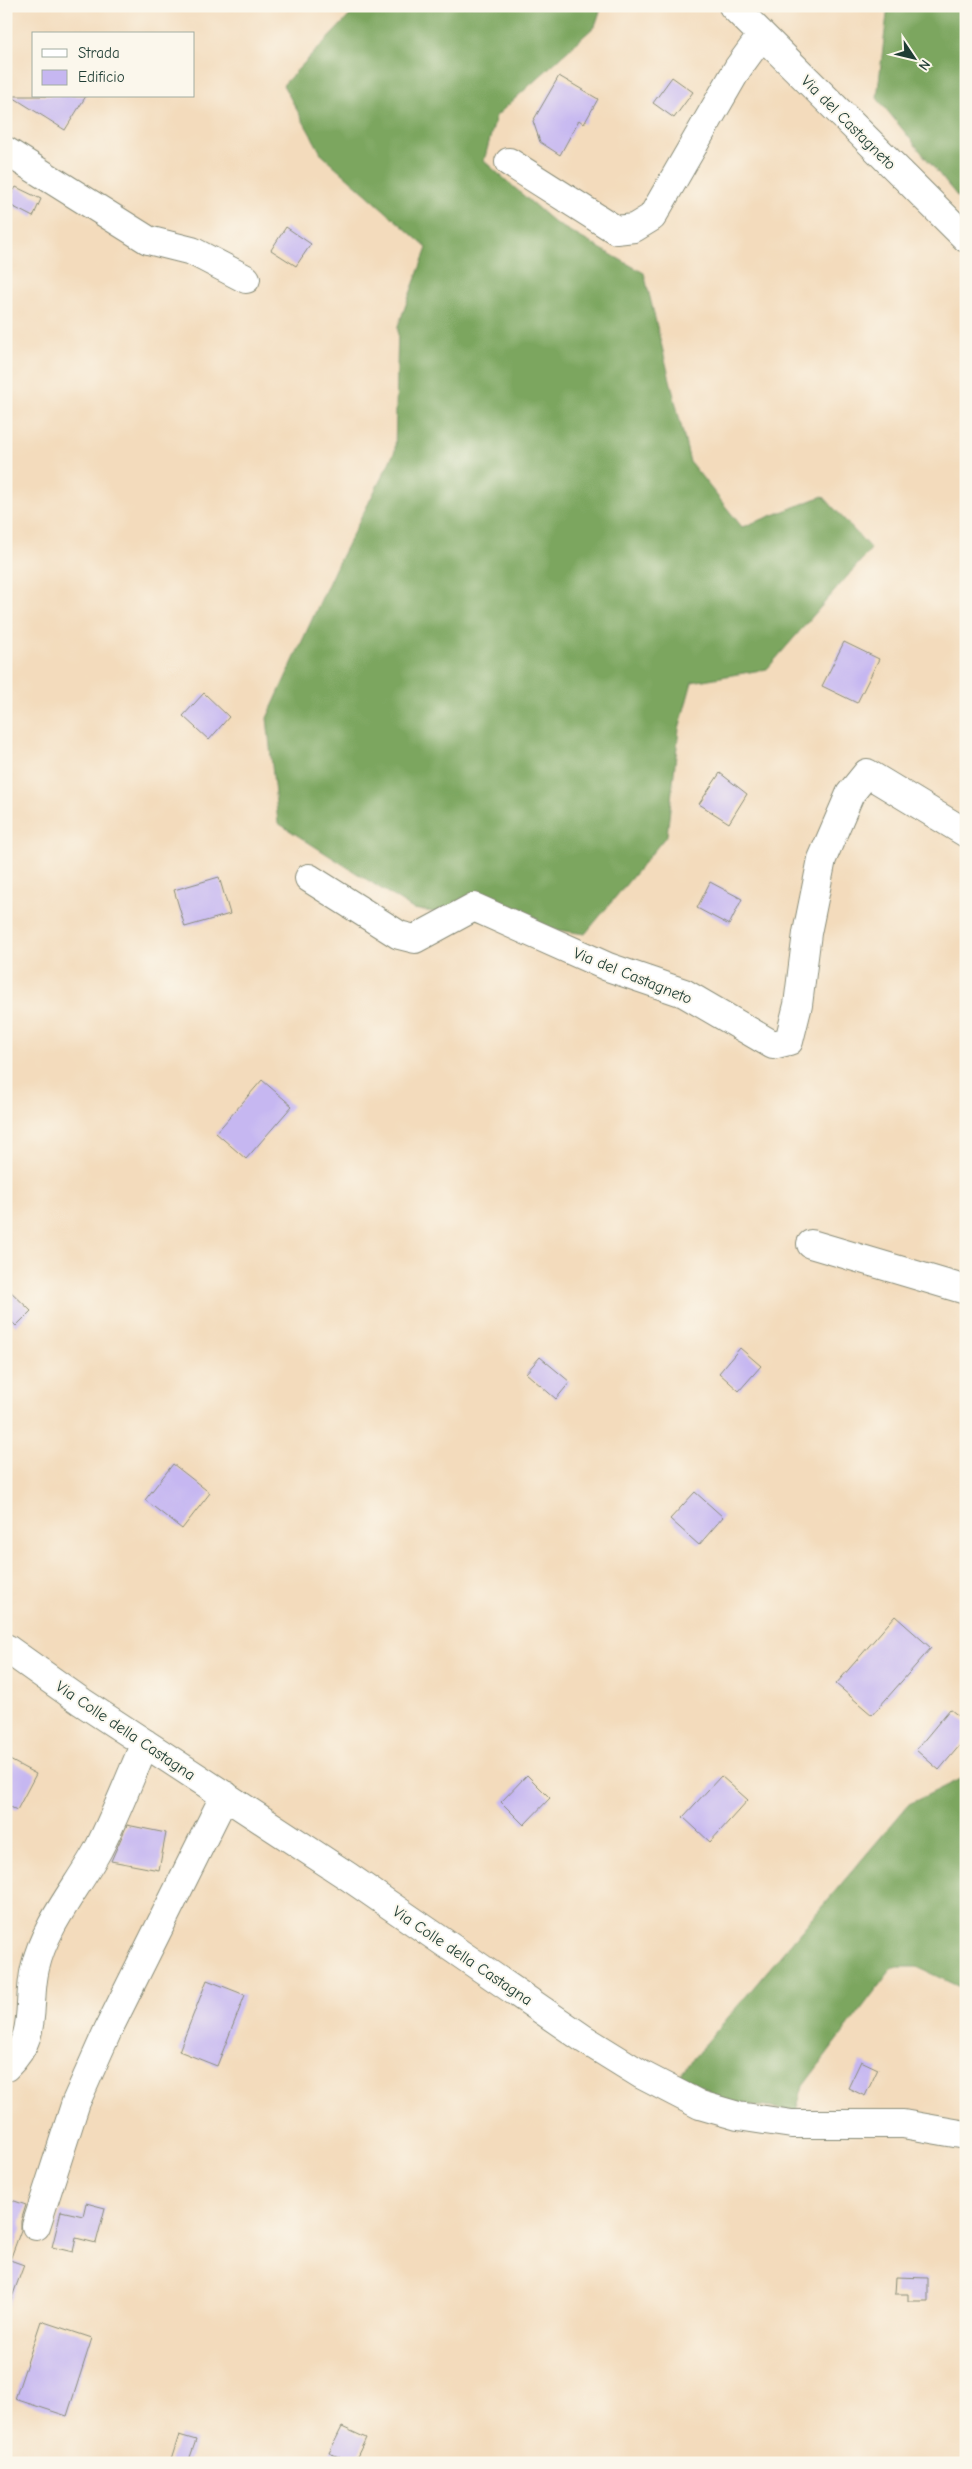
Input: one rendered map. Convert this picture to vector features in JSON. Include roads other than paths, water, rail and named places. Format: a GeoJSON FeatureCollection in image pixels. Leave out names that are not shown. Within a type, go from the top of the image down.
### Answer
{"type":"FeatureCollection","features":[{"type":"Feature","properties":{"kind":"street","name":"Via del Castagneto"},"geometry":{"type":"LineString","coordinates":[[733,6],[966,238]]}},
{"type":"Feature","properties":{"kind":"street"},"geometry":{"type":"LineString","coordinates":[[509,162],[616,230],[634,228],[652,217],[738,68],[762,35]]}},
{"type":"Feature","properties":{"kind":"street"},"geometry":{"type":"LineString","coordinates":[[6,151],[148,240],[192,251],[246,279]]}},
{"type":"Feature","properties":{"kind":"street","name":"Via del Castagneto"},"geometry":{"type":"LineString","coordinates":[[309,878],[399,935],[414,938],[474,908],[608,968],[684,993],[773,1045],[789,1041],[798,1005],[807,933],[822,859],[850,794],[867,773],[966,833]]}},
{"type":"Feature","properties":{"kind":"street"},"geometry":{"type":"LineString","coordinates":[[811,1244],[966,1290]]}},
{"type":"Feature","properties":{"kind":"street","name":"Via Colle della Castagna"},"geometry":{"type":"LineString","coordinates":[[6,1648],[584,2038],[642,2075],[700,2105],[738,2116],[792,2124],[903,2124],[966,2135]]}},
{"type":"Feature","properties":{"kind":"street"},"geometry":{"type":"LineString","coordinates":[[6,2067],[14,2060],[29,2033],[35,1968],[50,1930],[98,1848],[145,1743]]}},
{"type":"Feature","properties":{"kind":"street"},"geometry":{"type":"LineString","coordinates":[[36,2226],[76,2102],[108,2030],[225,1795]]}}]}
